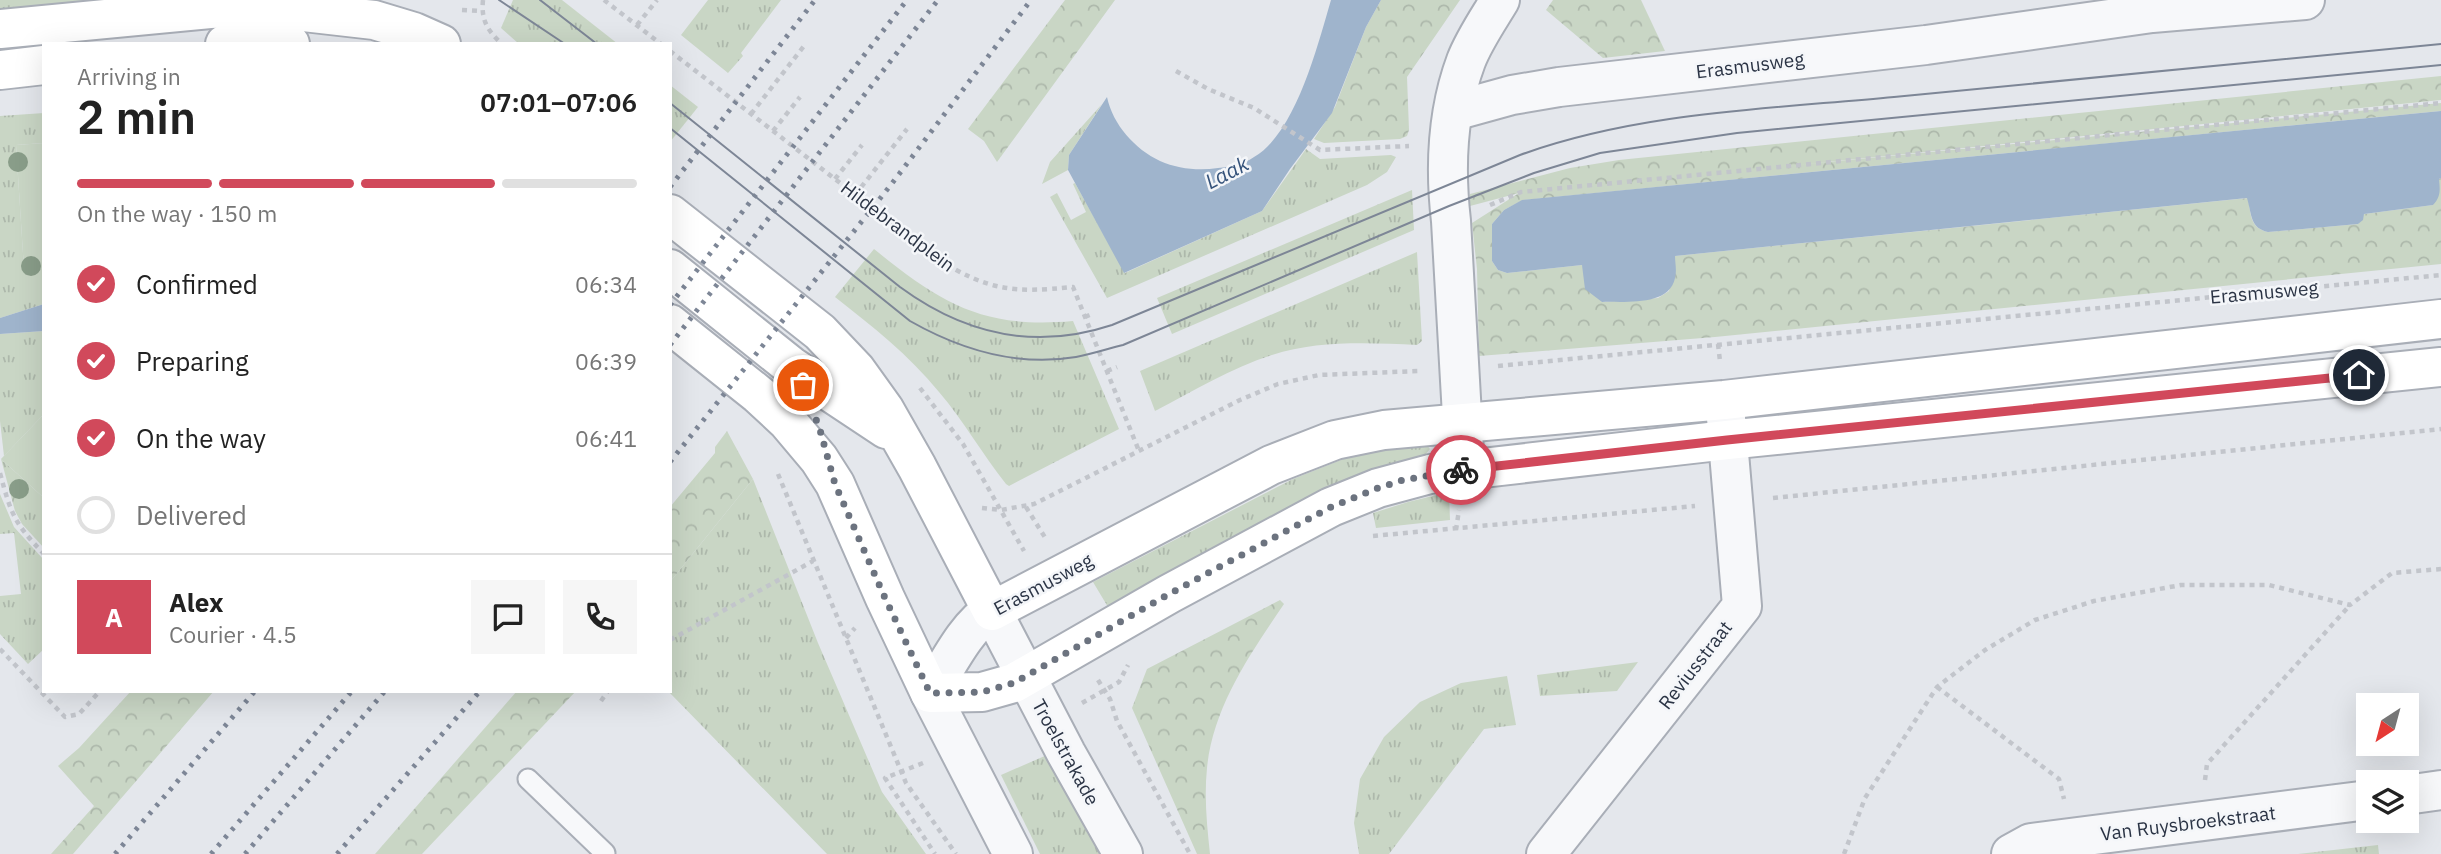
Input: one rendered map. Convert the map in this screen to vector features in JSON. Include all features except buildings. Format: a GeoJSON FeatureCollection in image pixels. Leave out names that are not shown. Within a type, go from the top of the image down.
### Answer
{"type":"FeatureCollection","features":[{"type":"Feature","properties":{"kind":"main road"},"geometry":{"type":"LineString","coordinates":[[0,29],[244,7],[292,9],[385,22],[436,42]]}},
{"type":"Feature","properties":{"kind":"main road"},"geometry":{"type":"LineString","coordinates":[[339,17],[387,42]]}},
{"type":"Feature","properties":{"kind":"main road"},"geometry":{"type":"LineString","coordinates":[[242,42],[263,42]]}},
{"type":"Feature","properties":{"kind":"main road"},"geometry":{"type":"LineString","coordinates":[[0,70],[42,65]]}},
{"type":"Feature","properties":{"kind":"main road"},"geometry":{"type":"LineString","coordinates":[[672,216],[832,344],[870,389],[903,444],[992,611]]}},
{"type":"Feature","properties":{"kind":"main road"},"geometry":{"type":"LineString","coordinates":[[672,271],[791,366],[876,421],[903,444]]}},
{"type":"Feature","properties":{"kind":"main road","name":"Erasmusweg"},"geometry":{"type":"LineString","coordinates":[[992,611],[1292,456],[1335,440],[1365,433],[1724,400],[2441,319]]}},
{"type":"Feature","properties":{"kind":"main road"},"geometry":{"type":"LineString","coordinates":[[672,326],[760,395],[787,421],[806,442],[835,484]]}},
{"type":"Feature","properties":{"kind":"main road"},"geometry":{"type":"LineString","coordinates":[[791,366],[808,398],[835,484],[893,617],[930,693],[982,692],[999,689],[1026,677],[1169,594],[1331,507],[1403,480],[1465,469],[1727,440],[2441,367]]}},
{"type":"Feature","properties":{"kind":"street"},"geometry":{"type":"LineString","coordinates":[[1465,469],[1446,174],[1451,127],[1466,60],[1500,0]]}},
{"type":"Feature","properties":{"kind":"street","name":"Erasmusweg"},"geometry":{"type":"LineString","coordinates":[[1451,127],[1490,100],[1536,90],[1926,45],[2152,13],[2305,0]]}},
{"type":"Feature","properties":{"kind":"street","name":"Reviusstraat"},"geometry":{"type":"LineString","coordinates":[[1546,854],[1742,606],[1724,400]]}},
{"type":"Feature","properties":{"kind":"street","name":"Erasmusweg"},"geometry":{"type":"LineString","coordinates":[[930,693],[970,632],[992,611]]}},
{"type":"Feature","properties":{"kind":"street","name":"Troelstrakade"},"geometry":{"type":"LineString","coordinates":[[992,611],[1046,716],[1123,854]]}},
{"type":"Feature","properties":{"kind":"street"},"geometry":{"type":"LineString","coordinates":[[930,693],[1013,854]]}},
{"type":"Feature","properties":{"kind":"street"},"geometry":{"type":"LineString","coordinates":[[2419,793],[2441,790]]}},
{"type":"Feature","properties":{"kind":"street","name":"Van Ruysbroekstraat"},"geometry":{"type":"LineString","coordinates":[[2011,854],[2031,843],[2356,801]]}},
{"type":"Feature","properties":{"kind":"lane"},"geometry":{"type":"LineString","coordinates":[[528,779],[605,853]]}},
{"type":"Feature","properties":{"kind":"path"},"geometry":{"type":"LineString","coordinates":[[484,0],[482,15],[485,25],[500,42]]}},
{"type":"Feature","properties":{"kind":"path"},"geometry":{"type":"LineString","coordinates":[[604,0],[658,42]]}},
{"type":"Feature","properties":{"kind":"path"},"geometry":{"type":"LineString","coordinates":[[637,25],[657,0]]}},
{"type":"Feature","properties":{"kind":"path"},"geometry":{"type":"LineString","coordinates":[[751,114],[804,46]]}},
{"type":"Feature","properties":{"kind":"path","name":"Hildebrandplein"},"geometry":{"type":"LineString","coordinates":[[672,53],[938,259],[970,278],[1003,289],[1019,291],[1073,287],[1139,451]]}},
{"type":"Feature","properties":{"kind":"path"},"geometry":{"type":"LineString","coordinates":[[1176,71],[1208,89],[1241,101],[1320,150],[1451,127]]}},
{"type":"Feature","properties":{"kind":"path"},"geometry":{"type":"LineString","coordinates":[[773,131],[800,97]]}},
{"type":"Feature","properties":{"kind":"path"},"geometry":{"type":"LineString","coordinates":[[1451,221],[1521,192],[2441,103]]}},
{"type":"Feature","properties":{"kind":"path"},"geometry":{"type":"LineString","coordinates":[[855,195],[907,129]]}},
{"type":"Feature","properties":{"kind":"path"},"geometry":{"type":"LineString","coordinates":[[835,179],[862,145]]}},
{"type":"Feature","properties":{"kind":"path","name":"Erasmusweg"},"geometry":{"type":"LineString","coordinates":[[959,546],[981,524],[1001,510],[1034,504],[1240,400],[1290,381],[1319,375],[1460,369],[2441,275]]}},
{"type":"Feature","properties":{"kind":"path"},"geometry":{"type":"LineString","coordinates":[[1085,317],[1094,313]]}},
{"type":"Feature","properties":{"kind":"path"},"geometry":{"type":"LineString","coordinates":[[1107,371],[1117,367]]}},
{"type":"Feature","properties":{"kind":"path"},"geometry":{"type":"LineString","coordinates":[[775,470],[906,783],[956,854]]}},
{"type":"Feature","properties":{"kind":"path"},"geometry":{"type":"LineString","coordinates":[[0,473],[13,516],[23,532],[42,552]]}},
{"type":"Feature","properties":{"kind":"path"},"geometry":{"type":"LineString","coordinates":[[672,639],[814,561]]}},
{"type":"Feature","properties":{"kind":"path"},"geometry":{"type":"LineString","coordinates":[[2199,821],[2207,764],[2350,606],[2392,573],[2441,569]]}},
{"type":"Feature","properties":{"kind":"path"},"geometry":{"type":"LineString","coordinates":[[1844,854],[1865,798],[1937,687],[1984,650],[2035,620],[2094,601],[2181,585],[2269,585],[2350,606]]}},
{"type":"Feature","properties":{"kind":"path"},"geometry":{"type":"LineString","coordinates":[[855,658],[893,617]]}},
{"type":"Feature","properties":{"kind":"path"},"geometry":{"type":"LineString","coordinates":[[0,649],[42,693]]}},
{"type":"Feature","properties":{"kind":"path"},"geometry":{"type":"LineString","coordinates":[[1937,687],[2059,779],[2072,838]]}},
{"type":"Feature","properties":{"kind":"path"},"geometry":{"type":"LineString","coordinates":[[1046,716],[1105,691],[1117,721],[1190,854]]}},
{"type":"Feature","properties":{"kind":"path"},"geometry":{"type":"LineString","coordinates":[[42,693],[65,717],[79,714],[98,693]]}},
{"type":"Feature","properties":{"kind":"path"},"geometry":{"type":"LineString","coordinates":[[601,701],[607,693]]}},
{"type":"Feature","properties":{"kind":"path"},"geometry":{"type":"LineString","coordinates":[[935,854],[885,778],[958,750]]}},
{"type":"Feature","properties":{"kind":"green space"},"geometry":{"type":"Polygon","coordinates":[[[0,0],[114,0],[0,10],[0,0]]]}},
{"type":"Feature","properties":{"kind":"green space"},"geometry":{"type":"Polygon","coordinates":[[[513,0],[562,0],[615,42],[517,42],[501,28],[513,0]]]}},
{"type":"Feature","properties":{"kind":"green space"},"geometry":{"type":"Polygon","coordinates":[[[708,0],[781,0],[741,53],[743,56],[728,73],[681,35],[708,0]]]}},
{"type":"Feature","properties":{"kind":"green space"},"geometry":{"type":"Polygon","coordinates":[[[1065,0],[1115,0],[997,162],[984,141],[968,129],[1065,0]]]}},
{"type":"Feature","properties":{"kind":"green space"},"geometry":{"type":"Polygon","coordinates":[[[1381,0],[1460,0],[1407,77],[1407,136],[1400,139],[1324,143],[1314,139],[1335,107],[1366,27],[1381,0]]]}},
{"type":"Feature","properties":{"kind":"green space"},"geometry":{"type":"Polygon","coordinates":[[[1553,0],[1641,0],[1665,51],[1603,58],[1546,10],[1553,0]]]}},
{"type":"Feature","properties":{"kind":"green space"},"geometry":{"type":"Polygon","coordinates":[[[2441,76],[2441,100],[1796,165],[2441,103],[2441,111],[1523,200],[1504,210],[1492,224],[1492,261],[1498,270],[1507,273],[1582,265],[1602,302],[1658,298],[1669,291],[1675,256],[2248,198],[2255,224],[2268,232],[2358,224],[2364,214],[2433,205],[2441,178],[2441,264],[1715,337],[1479,356],[1477,269],[1472,223],[1519,193],[1470,206],[1470,194],[1570,168],[1619,160],[2441,76]]]}},
{"type":"Feature","properties":{"kind":"green space"},"geometry":{"type":"Polygon","coordinates":[[[672,87],[698,107],[672,140],[672,87]]]}},
{"type":"Feature","properties":{"kind":"green space"},"geometry":{"type":"Polygon","coordinates":[[[1102,104],[1069,155],[1068,170],[1042,184],[1050,162],[1102,104]]]}},
{"type":"Feature","properties":{"kind":"green space"},"geometry":{"type":"Polygon","coordinates":[[[42,113],[42,143],[16,145],[24,269],[42,268],[42,305],[0,318],[0,116],[42,113]]]}},
{"type":"Feature","properties":{"kind":"green space"},"geometry":{"type":"Polygon","coordinates":[[[42,143],[42,268],[24,269],[16,145],[42,143]]]}},
{"type":"Feature","properties":{"kind":"green space"},"geometry":{"type":"Polygon","coordinates":[[[1306,149],[1320,159],[1391,155],[1396,157],[1387,172],[1367,185],[1107,298],[1050,197],[1057,193],[1071,220],[1086,212],[1073,184],[1075,183],[1125,273],[1262,211],[1306,149]]]}},
{"type":"Feature","properties":{"kind":"green space"},"geometry":{"type":"Polygon","coordinates":[[[1412,190],[1414,230],[1172,334],[1157,298],[1412,190]]]}},
{"type":"Feature","properties":{"kind":"green space"},"geometry":{"type":"Polygon","coordinates":[[[874,249],[921,285],[965,309],[1014,321],[1073,321],[1119,429],[1009,486],[1006,484],[957,414],[927,378],[890,342],[835,297],[874,249]]]}},
{"type":"Feature","properties":{"kind":"green space"},"geometry":{"type":"Polygon","coordinates":[[[1417,252],[1422,341],[1417,345],[1344,344],[1290,350],[1242,366],[1155,411],[1140,371],[1417,252]]]}},
{"type":"Feature","properties":{"kind":"green space"},"geometry":{"type":"Polygon","coordinates":[[[42,331],[42,416],[4,456],[0,421],[0,334],[42,331]]]}},
{"type":"Feature","properties":{"kind":"green space"},"geometry":{"type":"Polygon","coordinates":[[[42,416],[42,496],[1,459],[42,416]]]}},
{"type":"Feature","properties":{"kind":"green space"},"geometry":{"type":"Polygon","coordinates":[[[727,431],[753,479],[672,580],[672,505],[715,453],[715,447],[727,431]]]}},
{"type":"Feature","properties":{"kind":"green space"},"geometry":{"type":"Polygon","coordinates":[[[1426,444],[1430,449],[1424,456],[1303,501],[1108,607],[1093,582],[1293,479],[1361,452],[1426,444]]]}},
{"type":"Feature","properties":{"kind":"green space"},"geometry":{"type":"Polygon","coordinates":[[[1,459],[42,496],[42,546],[22,524],[15,511],[1,459]]]}},
{"type":"Feature","properties":{"kind":"green space"},"geometry":{"type":"Polygon","coordinates":[[[753,479],[818,643],[882,792],[926,854],[827,854],[670,693],[672,580],[753,479]]]}},
{"type":"Feature","properties":{"kind":"green space"},"geometry":{"type":"Polygon","coordinates":[[[1449,492],[1450,520],[1376,528],[1373,513],[1449,492]]]}},
{"type":"Feature","properties":{"kind":"green space"},"geometry":{"type":"Polygon","coordinates":[[[0,494],[14,527],[42,558],[42,651],[28,664],[0,634],[0,596],[21,594],[14,533],[0,534],[0,494]]]}},
{"type":"Feature","properties":{"kind":"green space"},"geometry":{"type":"Polygon","coordinates":[[[1280,600],[1284,604],[1246,662],[1217,724],[1206,779],[1210,854],[1197,854],[1132,708],[1147,669],[1280,600]]]}},
{"type":"Feature","properties":{"kind":"green space"},"geometry":{"type":"Polygon","coordinates":[[[1638,662],[1617,691],[1540,696],[1537,675],[1638,662]]]}},
{"type":"Feature","properties":{"kind":"green space"},"geometry":{"type":"Polygon","coordinates":[[[1507,676],[1516,725],[1484,729],[1389,854],[1359,854],[1354,823],[1360,779],[1384,737],[1420,702],[1461,683],[1507,676]]]}},
{"type":"Feature","properties":{"kind":"green space"},"geometry":{"type":"Polygon","coordinates":[[[129,693],[212,693],[73,854],[51,854],[94,806],[58,766],[79,748],[129,693]]]}},
{"type":"Feature","properties":{"kind":"green space"},"geometry":{"type":"Polygon","coordinates":[[[515,693],[574,693],[422,854],[375,854],[515,693]]]}},
{"type":"Feature","properties":{"kind":"green space"},"geometry":{"type":"Polygon","coordinates":[[[1047,755],[1103,854],[1040,854],[1001,775],[1047,755]]]}},
{"type":"Feature","properties":{"kind":"green space"},"geometry":{"type":"Polygon","coordinates":[[[2378,845],[2379,854],[2298,854],[2378,845]]]}},
{"type":"Feature","properties":{"kind":"water","name":"Laak"},"geometry":{"type":"Polygon","coordinates":[[[1331,0],[1381,0],[1366,27],[1332,113],[1262,211],[1124,273],[1068,170],[1069,155],[1107,97],[1114,117],[1126,135],[1142,150],[1160,161],[1181,168],[1203,169],[1246,162],[1269,145],[1282,129],[1312,63],[1331,0]]]}},
{"type":"Feature","properties":{"kind":"water"},"geometry":{"type":"Polygon","coordinates":[[[2441,111],[2441,178],[2436,202],[2433,205],[2364,214],[2363,220],[2358,224],[2268,232],[2255,224],[2247,198],[1675,256],[1676,275],[1671,287],[1655,298],[1633,302],[1602,302],[1585,289],[1582,265],[1507,273],[1498,270],[1492,261],[1492,224],[1504,210],[1522,200],[2441,111]]]}},
{"type":"Feature","properties":{"kind":"water"},"geometry":{"type":"Polygon","coordinates":[[[42,305],[42,331],[0,334],[0,318],[42,305]]]}},
{"type":"Feature","properties":{"kind":"tram line"},"geometry":{"type":"LineString","coordinates":[[499,0],[562,42]]}},
{"type":"Feature","properties":{"kind":"tram line"},"geometry":{"type":"LineString","coordinates":[[540,0],[594,42]]}},
{"type":"Feature","properties":{"kind":"tram line"},"geometry":{"type":"LineString","coordinates":[[672,105],[900,287],[924,303],[975,327],[1028,337],[1055,337],[1112,325],[1520,155],[1611,129],[1752,109],[2441,44]]}},
{"type":"Feature","properties":{"kind":"tram line"},"geometry":{"type":"LineString","coordinates":[[672,130],[910,321],[949,340],[990,354],[1054,360],[1123,345],[1449,206],[1534,173],[1600,153],[1737,133],[2441,65]]}},
{"type":"Feature","properties":{"kind":"railway"},"geometry":{"type":"LineString","coordinates":[[672,184],[815,0]]}},
{"type":"Feature","properties":{"kind":"railway"},"geometry":{"type":"LineString","coordinates":[[672,302],[907,0]]}},
{"type":"Feature","properties":{"kind":"railway"},"geometry":{"type":"LineString","coordinates":[[672,342],[938,0]]}},
{"type":"Feature","properties":{"kind":"railway"},"geometry":{"type":"LineString","coordinates":[[672,459],[890,186],[1031,0]]}},
{"type":"Feature","properties":{"kind":"railway"},"geometry":{"type":"LineString","coordinates":[[115,854],[253,693]]}},
{"type":"Feature","properties":{"kind":"railway"},"geometry":{"type":"LineString","coordinates":[[211,854],[350,693]]}},
{"type":"Feature","properties":{"kind":"railway"},"geometry":{"type":"LineString","coordinates":[[245,854],[383,693]]}},
{"type":"Feature","properties":{"kind":"railway"},"geometry":{"type":"LineString","coordinates":[[337,854],[478,693]]}},
{"type":"Feature","properties":{"kind":"way so far"},"geometry":{"type":"LineString","coordinates":[[803,385],[820,430],[835,484],[930,693],[982,692],[1014,683],[1169,594],[1331,507],[1403,480],[1461,470]]}},
{"type":"Feature","properties":{"kind":"route"},"geometry":{"type":"LineString","coordinates":[[1461,470],[2359,375]]}}]}
